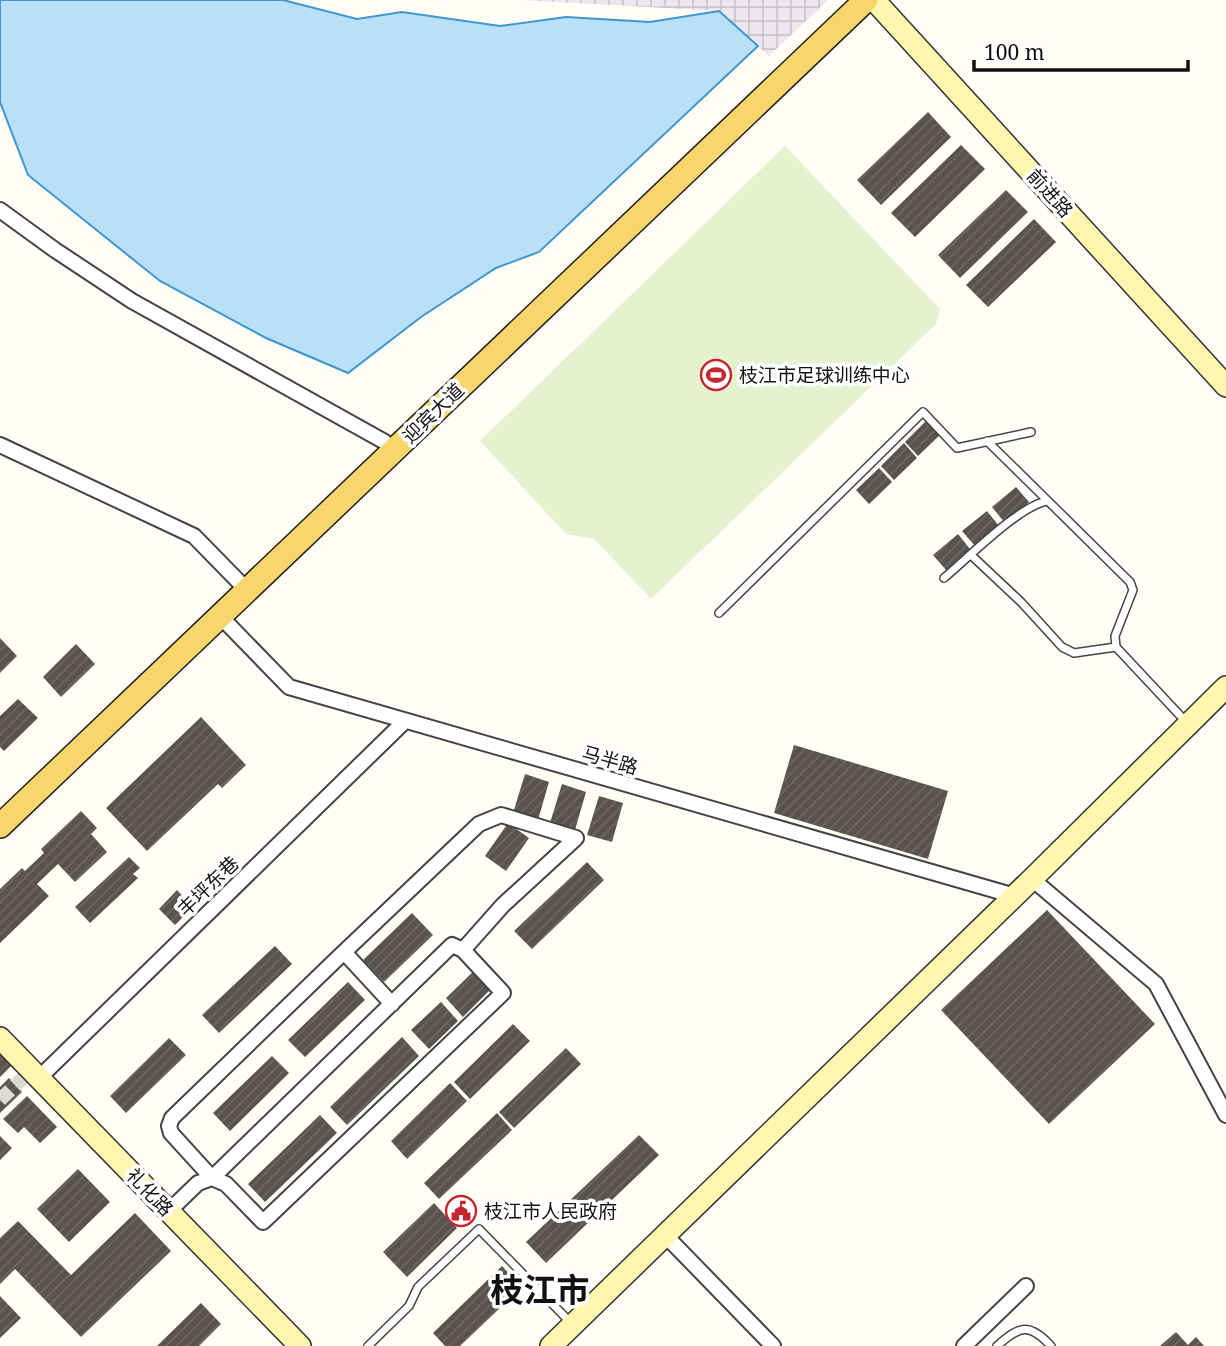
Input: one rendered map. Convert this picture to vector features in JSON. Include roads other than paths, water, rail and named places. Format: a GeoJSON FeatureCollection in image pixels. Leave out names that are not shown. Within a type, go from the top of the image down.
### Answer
{"type":"FeatureCollection","features":[{"type":"Feature","properties":{"kind":"main road","name":"迎宾大道"},"geometry":{"type":"LineString","coordinates":[[0,810],[849,0]]}},
{"type":"Feature","properties":{"kind":"main road","name":"迎宾大道"},"geometry":{"type":"LineString","coordinates":[[0,826],[866,0]]}},
{"type":"Feature","properties":{"kind":"street","name":"前进路"},"geometry":{"type":"LineString","coordinates":[[874,0],[1226,386]]}},
{"type":"Feature","properties":{"kind":"street"},"geometry":{"type":"LineString","coordinates":[[0,210],[132,301],[385,442]]}},
{"type":"Feature","properties":{"kind":"street"},"geometry":{"type":"LineString","coordinates":[[0,445],[194,536],[239,582]]}},
{"type":"Feature","properties":{"kind":"street","name":"马半路"},"geometry":{"type":"LineString","coordinates":[[220,616],[289,687],[1015,896]]}},
{"type":"Feature","properties":{"kind":"street"},"geometry":{"type":"LineString","coordinates":[[551,1346],[1015,896],[1226,687]]}},
{"type":"Feature","properties":{"kind":"street","name":"丰坪东巷"},"geometry":{"type":"LineString","coordinates":[[39,1078],[405,721]]}},
{"type":"Feature","properties":{"kind":"street"},"geometry":{"type":"LineString","coordinates":[[169,1212],[198,1183],[212,1178],[452,945],[463,950],[503,992],[263,1222],[226,1184],[212,1178],[171,1133],[169,1126],[172,1118],[479,824],[501,816],[576,838],[503,905],[463,950]]}},
{"type":"Feature","properties":{"kind":"street"},"geometry":{"type":"LineString","coordinates":[[1032,879],[1156,985],[1226,1115]]}},
{"type":"Feature","properties":{"kind":"street"},"geometry":{"type":"LineString","coordinates":[[344,952],[392,1003]]}},
{"type":"Feature","properties":{"kind":"street","name":"礼化路"},"geometry":{"type":"LineString","coordinates":[[0,1038],[300,1346]]}},
{"type":"Feature","properties":{"kind":"street"},"geometry":{"type":"LineString","coordinates":[[665,1235],[773,1346]]}},
{"type":"Feature","properties":{"kind":"street"},"geometry":{"type":"LineString","coordinates":[[964,1346],[1026,1286]]}},
{"type":"Feature","properties":{"kind":"lane"},"geometry":{"type":"LineString","coordinates":[[719,613],[923,412],[957,447],[1031,432]]}},
{"type":"Feature","properties":{"kind":"lane"},"geometry":{"type":"LineString","coordinates":[[988,441],[1130,582],[1133,590],[1115,636],[1116,647],[1188,724]]}},
{"type":"Feature","properties":{"kind":"lane"},"geometry":{"type":"LineString","coordinates":[[944,578],[1015,518],[1038,502],[1048,501]]}},
{"type":"Feature","properties":{"kind":"lane"},"geometry":{"type":"LineString","coordinates":[[971,555],[1021,602],[1062,647],[1074,653],[1116,647]]}},
{"type":"Feature","properties":{"kind":"lane"},"geometry":{"type":"LineString","coordinates":[[368,1346],[409,1306],[418,1287],[479,1229],[573,1325]]}},
{"type":"Feature","properties":{"kind":"lane"},"geometry":{"type":"LineString","coordinates":[[998,1346],[1011,1333],[1028,1329],[1037,1331],[1051,1346]]}},
{"type":"Feature","properties":{"kind":"water"},"geometry":{"type":"Polygon","coordinates":[[[0,0],[283,0],[357,19],[402,12],[500,26],[566,17],[650,22],[719,11],[758,46],[539,252],[496,268],[421,317],[348,373],[266,338],[160,281],[28,175],[0,102],[0,0]]]}},
{"type":"Feature","properties":{"kind":"tunnel"},"geometry":{"type":"LineString","coordinates":[[0,1100],[31,1070]]}},
{"type":"Feature","properties":{"kind":"place","name":"枝江市足球训练中心"},"geometry":{"type":"Point","coordinates":[716,375]}},
{"type":"Feature","properties":{"kind":"place","name":"枝江市人民政府"},"geometry":{"type":"Point","coordinates":[461,1211]}},
{"type":"Feature","properties":{"kind":"district","name":"枝江市"},"geometry":{"type":"Point","coordinates":[540,1290]}}]}
